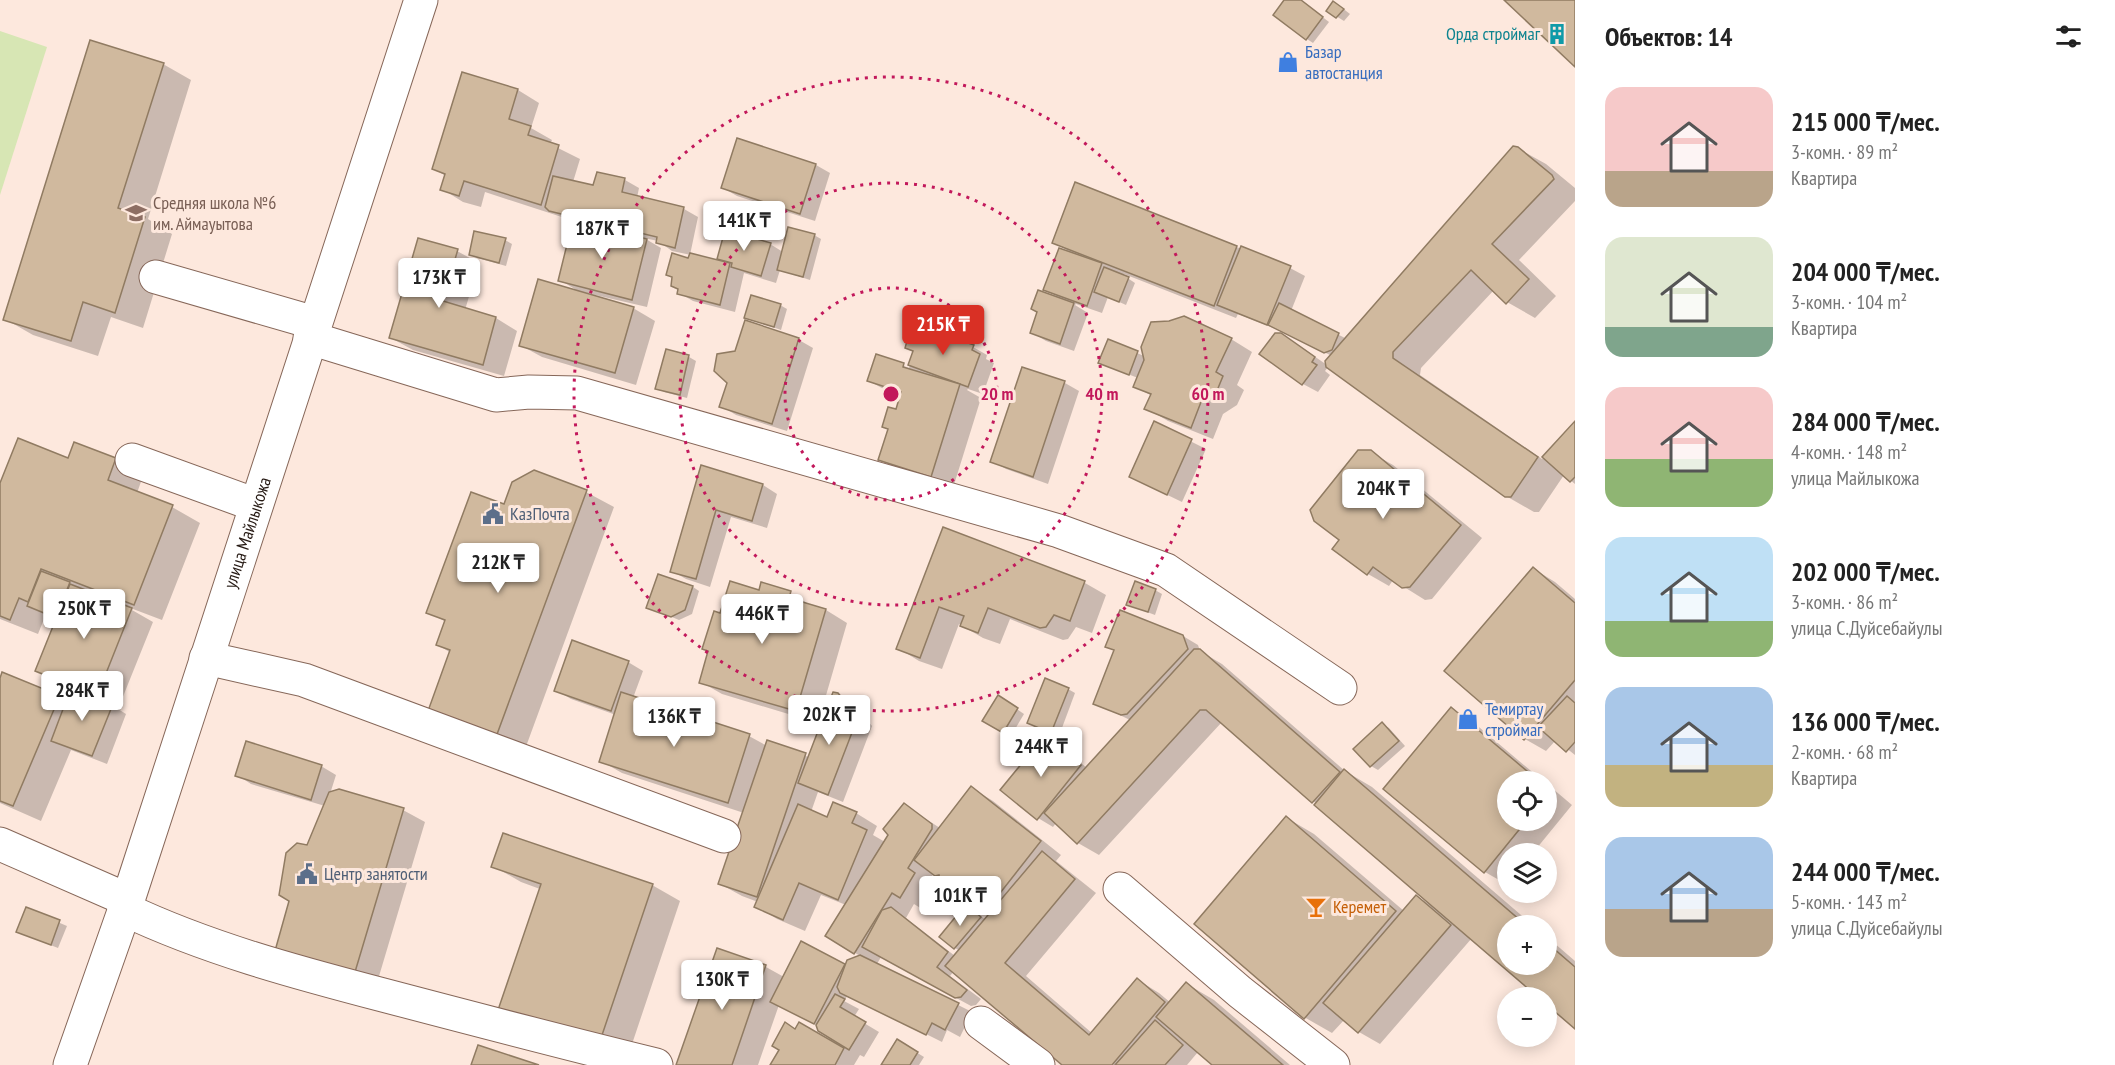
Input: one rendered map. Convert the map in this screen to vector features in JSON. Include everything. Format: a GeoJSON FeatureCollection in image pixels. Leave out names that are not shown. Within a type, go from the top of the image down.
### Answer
{"type":"FeatureCollection","features":[{"type":"Feature","properties":{"kind":"street","name":"улица Майлыкожа"},"geometry":{"type":"LineString","coordinates":[[70,1065],[126,904],[421,0]]}},
{"type":"Feature","properties":{"kind":"street"},"geometry":{"type":"LineString","coordinates":[[156,277],[265,308],[312,330],[496,394],[577,393],[1059,531],[1166,570],[1340,688]]}},
{"type":"Feature","properties":{"kind":"street"},"geometry":{"type":"LineString","coordinates":[[132,460],[256,505]]}},
{"type":"Feature","properties":{"kind":"street"},"geometry":{"type":"LineString","coordinates":[[206,658],[315,684],[724,836]]}},
{"type":"Feature","properties":{"kind":"street"},"geometry":{"type":"LineString","coordinates":[[0,844],[126,904],[160,926],[283,968],[656,1065]]}},
{"type":"Feature","properties":{"kind":"street"},"geometry":{"type":"LineString","coordinates":[[1120,889],[1240,992],[1334,1065]]}},
{"type":"Feature","properties":{"kind":"street"},"geometry":{"type":"LineString","coordinates":[[981,1023],[1038,1065]]}},
{"type":"Feature","properties":{"kind":"green space"},"geometry":{"type":"Polygon","coordinates":[[[0,31],[47,47],[0,195],[0,31]]]}},
{"type":"Feature","properties":{"kind":"building"},"geometry":{"type":"Polygon","coordinates":[[[1284,0],[1301,0],[1323,17],[1306,40],[1273,15],[1284,0]]]}},
{"type":"Feature","properties":{"kind":"building","name":"Орда строймаг"},"geometry":{"type":"Polygon","coordinates":[[[1504,0],[1575,0],[1575,67],[1504,0]]]}},
{"type":"Feature","properties":{"kind":"building"},"geometry":{"type":"Polygon","coordinates":[[[1333,1],[1344,9],[1336,18],[1326,11],[1333,1]]]}},
{"type":"Feature","properties":{"kind":"building"},"geometry":{"type":"Polygon","coordinates":[[[90,40],[164,63],[118,208],[145,217],[115,313],[83,302],[71,341],[3,320],[90,40]]]}},
{"type":"Feature","properties":{"kind":"building"},"geometry":{"type":"Polygon","coordinates":[[[462,72],[518,89],[509,119],[531,126],[528,135],[559,145],[541,205],[464,181],[459,196],[440,190],[445,174],[432,169],[462,72]]]}},
{"type":"Feature","properties":{"kind":"building"},"geometry":{"type":"Polygon","coordinates":[[[737,138],[816,164],[800,214],[721,188],[737,138]]]}},
{"type":"Feature","properties":{"kind":"building"},"geometry":{"type":"Polygon","coordinates":[[[1513,146],[1518,147],[1554,179],[1492,244],[1529,279],[1506,304],[1471,270],[1393,352],[1393,358],[1538,457],[1511,497],[1505,497],[1326,367],[1325,361],[1513,146]]]}},
{"type":"Feature","properties":{"kind":"building"},"geometry":{"type":"Polygon","coordinates":[[[597,172],[625,178],[622,192],[684,207],[675,248],[656,243],[657,237],[549,211],[545,207],[553,176],[593,185],[597,172]]]}},
{"type":"Feature","properties":{"kind":"building"},"geometry":{"type":"Polygon","coordinates":[[[1075,182],[1237,246],[1214,306],[1052,243],[1075,182]]]}},
{"type":"Feature","properties":{"kind":"building"},"geometry":{"type":"Polygon","coordinates":[[[573,220],[647,239],[632,300],[558,281],[573,220]]]}},
{"type":"Feature","properties":{"kind":"building"},"geometry":{"type":"Polygon","coordinates":[[[788,227],[815,234],[803,277],[777,270],[788,227]]]}},
{"type":"Feature","properties":{"kind":"building"},"geometry":{"type":"Polygon","coordinates":[[[725,230],[771,243],[761,276],[731,267],[732,263],[717,259],[725,230]]]}},
{"type":"Feature","properties":{"kind":"building"},"geometry":{"type":"Polygon","coordinates":[[[474,231],[506,238],[499,263],[469,255],[474,231]]]}},
{"type":"Feature","properties":{"kind":"building"},"geometry":{"type":"Polygon","coordinates":[[[418,238],[458,249],[443,301],[496,317],[483,365],[389,338],[418,238]]]}},
{"type":"Feature","properties":{"kind":"building"},"geometry":{"type":"Polygon","coordinates":[[[1241,246],[1291,266],[1267,325],[1217,305],[1241,246]]]}},
{"type":"Feature","properties":{"kind":"building"},"geometry":{"type":"Polygon","coordinates":[[[1059,248],[1102,263],[1087,306],[1043,290],[1059,248]]]}},
{"type":"Feature","properties":{"kind":"building"},"geometry":{"type":"Polygon","coordinates":[[[672,253],[688,258],[690,253],[730,263],[720,305],[677,294],[678,289],[671,286],[672,277],[666,275],[672,253]]]}},
{"type":"Feature","properties":{"kind":"building"},"geometry":{"type":"Polygon","coordinates":[[[1104,267],[1129,277],[1119,302],[1094,292],[1104,267]]]}},
{"type":"Feature","properties":{"kind":"building"},"geometry":{"type":"Polygon","coordinates":[[[538,279],[634,307],[615,373],[519,346],[538,279]]]}},
{"type":"Feature","properties":{"kind":"building"},"geometry":{"type":"Polygon","coordinates":[[[1038,290],[1074,303],[1060,344],[1030,333],[1037,312],[1031,309],[1038,290]]]}},
{"type":"Feature","properties":{"kind":"building"},"geometry":{"type":"Polygon","coordinates":[[[751,295],[781,304],[774,327],[744,318],[751,295]]]}},
{"type":"Feature","properties":{"kind":"building"},"geometry":{"type":"Polygon","coordinates":[[[1279,303],[1339,333],[1332,350],[1324,353],[1268,325],[1279,303]]]}},
{"type":"Feature","properties":{"kind":"building"},"geometry":{"type":"Polygon","coordinates":[[[1184,316],[1232,338],[1216,372],[1223,376],[1216,393],[1201,402],[1191,428],[1144,409],[1151,394],[1133,387],[1144,360],[1141,347],[1151,322],[1169,321],[1184,316]]]}},
{"type":"Feature","properties":{"kind":"building"},"geometry":{"type":"Polygon","coordinates":[[[745,320],[799,338],[772,424],[719,407],[727,383],[714,371],[717,354],[735,351],[745,320]]]}},
{"type":"Feature","properties":{"kind":"building"},"geometry":{"type":"Polygon","coordinates":[[[919,326],[974,345],[972,350],[980,354],[968,387],[908,365],[913,351],[905,348],[909,334],[915,336],[919,326]]]}},
{"type":"Feature","properties":{"kind":"building"},"geometry":{"type":"Polygon","coordinates":[[[1275,333],[1281,333],[1315,357],[1312,362],[1317,365],[1302,385],[1259,354],[1275,333]]]}},
{"type":"Feature","properties":{"kind":"building"},"geometry":{"type":"Polygon","coordinates":[[[1108,339],[1138,351],[1129,375],[1098,363],[1108,339]]]}},
{"type":"Feature","properties":{"kind":"building"},"geometry":{"type":"Polygon","coordinates":[[[666,349],[689,355],[680,395],[655,389],[666,349]]]}},
{"type":"Feature","properties":{"kind":"building"},"geometry":{"type":"Polygon","coordinates":[[[876,354],[904,363],[903,367],[960,384],[931,477],[878,460],[888,429],[882,427],[888,407],[896,409],[901,392],[867,381],[876,354]]]}},
{"type":"Feature","properties":{"kind":"building"},"geometry":{"type":"Polygon","coordinates":[[[1022,367],[1065,381],[1033,477],[990,462],[1022,367]]]}},
{"type":"Feature","properties":{"kind":"building"},"geometry":{"type":"Polygon","coordinates":[[[1154,421],[1192,439],[1167,495],[1129,477],[1154,421]]]}},
{"type":"Feature","properties":{"kind":"building"},"geometry":{"type":"Polygon","coordinates":[[[1575,421],[1575,477],[1570,482],[1542,457],[1575,421]]]}},
{"type":"Feature","properties":{"kind":"building"},"geometry":{"type":"Polygon","coordinates":[[[18,438],[68,458],[74,442],[116,458],[108,480],[173,505],[134,605],[41,569],[28,602],[19,598],[10,620],[0,616],[0,483],[18,438]]]}},
{"type":"Feature","properties":{"kind":"building"},"geometry":{"type":"Polygon","coordinates":[[[1358,450],[1371,450],[1461,525],[1410,587],[1402,588],[1373,567],[1367,575],[1332,549],[1339,540],[1314,521],[1310,510],[1358,450]]]}},
{"type":"Feature","properties":{"kind":"building"},"geometry":{"type":"Polygon","coordinates":[[[701,465],[763,484],[752,521],[716,510],[696,579],[670,572],[701,465]]]}},
{"type":"Feature","properties":{"kind":"building"},"geometry":{"type":"Polygon","coordinates":[[[534,470],[587,490],[496,737],[428,711],[450,650],[436,645],[445,620],[426,613],[471,492],[504,504],[512,482],[534,470]]]}},
{"type":"Feature","properties":{"kind":"building"},"geometry":{"type":"Polygon","coordinates":[[[943,527],[1085,581],[1070,621],[1054,615],[1046,627],[1040,628],[988,608],[978,633],[960,626],[964,616],[939,607],[920,658],[896,649],[943,527]]]}},
{"type":"Feature","properties":{"kind":"building"},"geometry":{"type":"Polygon","coordinates":[[[1533,567],[1575,603],[1575,680],[1524,740],[1444,671],[1533,567]]]}},
{"type":"Feature","properties":{"kind":"building"},"geometry":{"type":"Polygon","coordinates":[[[41,571],[70,582],[56,618],[27,606],[41,571]]]}},
{"type":"Feature","properties":{"kind":"building"},"geometry":{"type":"Polygon","coordinates":[[[658,574],[693,586],[685,610],[671,617],[646,608],[658,574]]]}},
{"type":"Feature","properties":{"kind":"building"},"geometry":{"type":"Polygon","coordinates":[[[730,581],[759,590],[761,582],[791,591],[789,598],[826,609],[796,711],[699,683],[708,651],[702,649],[714,611],[720,613],[730,581]]]}},
{"type":"Feature","properties":{"kind":"building"},"geometry":{"type":"Polygon","coordinates":[[[1135,581],[1156,589],[1148,612],[1126,605],[1135,581]]]}},
{"type":"Feature","properties":{"kind":"building"},"geometry":{"type":"Polygon","coordinates":[[[70,584],[132,608],[97,696],[35,671],[70,584]]]}},
{"type":"Feature","properties":{"kind":"building"},"geometry":{"type":"Polygon","coordinates":[[[1120,610],[1183,635],[1188,649],[1127,714],[1121,715],[1093,704],[1114,650],[1105,647],[1120,610]]]}},
{"type":"Feature","properties":{"kind":"building"},"geometry":{"type":"Polygon","coordinates":[[[572,640],[629,661],[611,711],[554,691],[572,640]]]}},
{"type":"Feature","properties":{"kind":"building"},"geometry":{"type":"Polygon","coordinates":[[[1194,649],[1200,649],[1340,772],[1312,803],[1206,710],[1200,710],[1077,844],[1044,813],[1194,649]]]}},
{"type":"Feature","properties":{"kind":"building"},"geometry":{"type":"Polygon","coordinates":[[[2,672],[56,694],[58,700],[13,806],[0,801],[0,678],[2,672]]]}},
{"type":"Feature","properties":{"kind":"building"},"geometry":{"type":"Polygon","coordinates":[[[1045,678],[1069,688],[1051,733],[1027,723],[1045,678]]]}},
{"type":"Feature","properties":{"kind":"building"},"geometry":{"type":"Polygon","coordinates":[[[71,688],[113,704],[92,756],[51,741],[71,688]]]}},
{"type":"Feature","properties":{"kind":"building"},"geometry":{"type":"Polygon","coordinates":[[[621,692],[750,734],[728,803],[599,762],[621,692]]]}},
{"type":"Feature","properties":{"kind":"building"},"geometry":{"type":"Polygon","coordinates":[[[833,692],[838,693],[858,717],[828,795],[798,783],[833,692]]]}},
{"type":"Feature","properties":{"kind":"building"},"geometry":{"type":"Polygon","coordinates":[[[998,695],[1018,708],[1003,733],[982,721],[998,695]]]}},
{"type":"Feature","properties":{"kind":"building"},"geometry":{"type":"Polygon","coordinates":[[[1567,696],[1575,703],[1575,742],[1566,752],[1538,727],[1567,696]]]}},
{"type":"Feature","properties":{"kind":"building"},"geometry":{"type":"Polygon","coordinates":[[[1451,707],[1527,771],[1497,771],[1497,831],[1518,831],[1508,843],[1497,843],[1497,857],[1484,873],[1383,789],[1451,707]]]}},
{"type":"Feature","properties":{"kind":"building"},"geometry":{"type":"Polygon","coordinates":[[[1382,722],[1399,741],[1370,767],[1353,749],[1382,722]]]}},
{"type":"Feature","properties":{"kind":"building"},"geometry":{"type":"Polygon","coordinates":[[[1045,735],[1081,765],[1037,820],[1000,790],[1045,735]]]}},
{"type":"Feature","properties":{"kind":"building"},"geometry":{"type":"Polygon","coordinates":[[[767,740],[806,753],[757,897],[718,884],[767,740]]]}},
{"type":"Feature","properties":{"kind":"building"},"geometry":{"type":"Polygon","coordinates":[[[246,741],[322,765],[311,800],[235,776],[246,741]]]}},
{"type":"Feature","properties":{"kind":"building"},"geometry":{"type":"Polygon","coordinates":[[[1344,769],[1497,900],[1497,903],[1500,903],[1514,915],[1497,915],[1497,962],[1314,805],[1344,769]]]}},
{"type":"Feature","properties":{"kind":"building"},"geometry":{"type":"Polygon","coordinates":[[[971,786],[1041,841],[986,911],[963,893],[947,888],[940,881],[939,875],[935,876],[914,860],[971,786]]]}},
{"type":"Feature","properties":{"kind":"building"},"geometry":{"type":"Polygon","coordinates":[[[339,789],[404,808],[352,982],[273,958],[289,901],[279,895],[286,853],[297,843],[307,845],[329,792],[339,789]]]}},
{"type":"Feature","properties":{"kind":"building"},"geometry":{"type":"Polygon","coordinates":[[[833,802],[857,812],[852,823],[867,830],[838,900],[799,883],[783,920],[754,907],[798,804],[827,817],[833,802]]]}},
{"type":"Feature","properties":{"kind":"building"},"geometry":{"type":"Polygon","coordinates":[[[904,803],[932,824],[932,829],[908,868],[915,873],[900,898],[892,893],[854,954],[825,936],[888,835],[883,829],[904,803]]]}},
{"type":"Feature","properties":{"kind":"building"},"geometry":{"type":"Polygon","coordinates":[[[1286,816],[1396,911],[1304,1019],[1194,924],[1286,816]]]}},
{"type":"Feature","properties":{"kind":"building"},"geometry":{"type":"Polygon","coordinates":[[[503,833],[653,884],[599,1044],[498,1010],[541,884],[491,867],[503,833]]]}},
{"type":"Feature","properties":{"kind":"building"},"geometry":{"type":"Polygon","coordinates":[[[1042,851],[1075,879],[1005,963],[1089,1035],[1137,978],[1165,1002],[1112,1065],[1062,1065],[945,966],[1042,851]]]}},
{"type":"Feature","properties":{"kind":"building"},"geometry":{"type":"Polygon","coordinates":[[[1416,895],[1451,925],[1358,1033],[1323,1003],[1416,895]]]}},
{"type":"Feature","properties":{"kind":"building"},"geometry":{"type":"Polygon","coordinates":[[[966,904],[981,917],[954,949],[939,937],[966,904]]]}},
{"type":"Feature","properties":{"kind":"building"},"geometry":{"type":"Polygon","coordinates":[[[26,907],[60,920],[51,945],[16,932],[26,907]]]}},
{"type":"Feature","properties":{"kind":"building"},"geometry":{"type":"Polygon","coordinates":[[[891,907],[948,952],[937,967],[967,990],[961,997],[955,998],[862,947],[882,910],[891,907]]]}},
{"type":"Feature","properties":{"kind":"building"},"geometry":{"type":"Polygon","coordinates":[[[801,941],[845,964],[814,1024],[770,1002],[801,941]]]}},
{"type":"Feature","properties":{"kind":"building"},"geometry":{"type":"Polygon","coordinates":[[[717,948],[766,965],[732,1065],[676,1065],[717,948]]]}},
{"type":"Feature","properties":{"kind":"building"},"geometry":{"type":"Polygon","coordinates":[[[1557,951],[1575,967],[1575,1029],[1557,1013],[1557,987],[1526,987],[1512,975],[1557,975],[1557,951]]]}},
{"type":"Feature","properties":{"kind":"building"},"geometry":{"type":"Polygon","coordinates":[[[860,955],[959,1003],[945,1030],[932,1023],[926,1035],[840,993],[837,987],[847,960],[860,955]]]}},
{"type":"Feature","properties":{"kind":"building"},"geometry":{"type":"Polygon","coordinates":[[[1186,982],[1283,1065],[1212,1065],[1156,1017],[1186,982]]]}},
{"type":"Feature","properties":{"kind":"building"},"geometry":{"type":"Polygon","coordinates":[[[835,994],[845,999],[840,1007],[866,1022],[849,1050],[818,1031],[816,1025],[835,994]]]}},
{"type":"Feature","properties":{"kind":"building"},"geometry":{"type":"Polygon","coordinates":[[[1155,1020],[1183,1045],[1165,1065],[1115,1065],[1155,1020]]]}},
{"type":"Feature","properties":{"kind":"building"},"geometry":{"type":"Polygon","coordinates":[[[785,1022],[795,1029],[799,1022],[844,1048],[835,1065],[770,1065],[779,1050],[772,1046],[785,1022]]]}},
{"type":"Feature","properties":{"kind":"building"},"geometry":{"type":"Polygon","coordinates":[[[897,1039],[918,1052],[910,1065],[881,1065],[897,1039]]]}},
{"type":"Feature","properties":{"kind":"building"},"geometry":{"type":"Polygon","coordinates":[[[478,1045],[539,1065],[471,1065],[478,1045]]]}},
{"type":"Feature","properties":{"kind":"place","name":"Орда строймаг"},"geometry":{"type":"Point","coordinates":[1557,34]}},
{"type":"Feature","properties":{"kind":"place","name":"Базар автостанция"},"geometry":{"type":"Point","coordinates":[1288,62]}},
{"type":"Feature","properties":{"kind":"place","name":"Средняя школа №6 им. Аймауытова"},"geometry":{"type":"Point","coordinates":[136,213]}},
{"type":"Feature","properties":{"kind":"place","name":"КазПочта"},"geometry":{"type":"Point","coordinates":[493,514]}},
{"type":"Feature","properties":{"kind":"place","name":"Темиртау строймаг"},"geometry":{"type":"Point","coordinates":[1468,719]}},
{"type":"Feature","properties":{"kind":"place","name":"Центр занятости"},"geometry":{"type":"Point","coordinates":[307,874]}},
{"type":"Feature","properties":{"kind":"place","name":"Керемет"},"geometry":{"type":"Point","coordinates":[1316,907]}}]}
